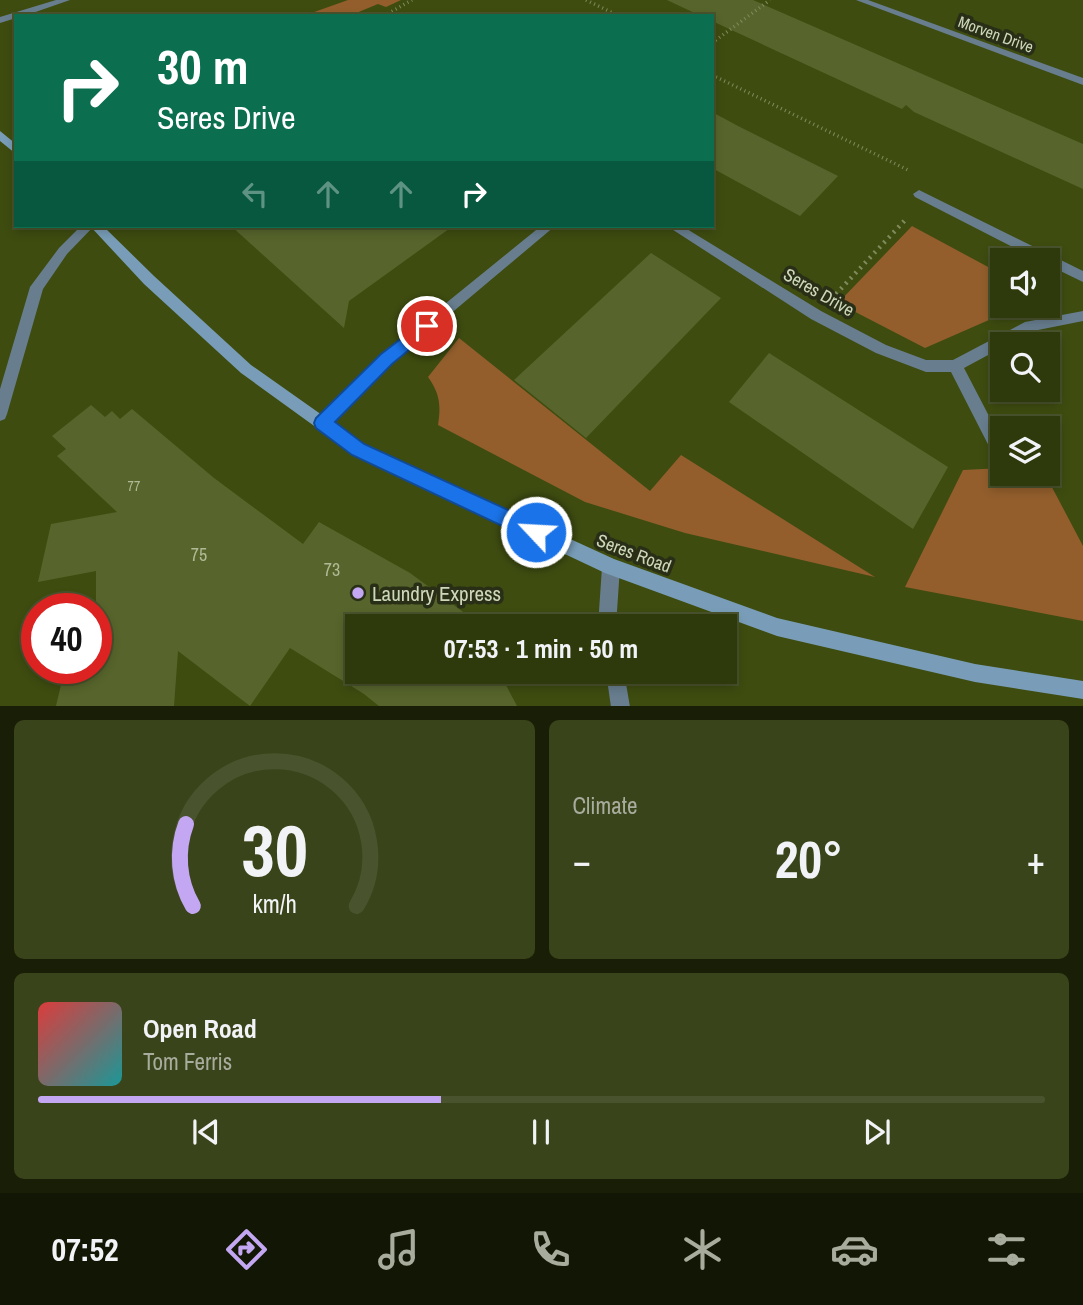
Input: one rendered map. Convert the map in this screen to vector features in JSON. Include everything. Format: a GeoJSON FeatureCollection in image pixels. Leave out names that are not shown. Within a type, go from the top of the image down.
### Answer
{"type":"FeatureCollection","features":[{"type":"Feature","properties":{"kind":"street"},"geometry":{"type":"LineString","coordinates":[[20,14],[65,0]]}},
{"type":"Feature","properties":{"kind":"street","name":"Morven Drive"},"geometry":{"type":"LineString","coordinates":[[860,0],[1078,80]]}},
{"type":"Feature","properties":{"kind":"street"},"geometry":{"type":"LineString","coordinates":[[1078,80],[1083,69]]}},
{"type":"Feature","properties":{"kind":"street"},"geometry":{"type":"LineString","coordinates":[[0,135],[14,148]]}},
{"type":"Feature","properties":{"kind":"street"},"geometry":{"type":"LineString","coordinates":[[919,194],[1083,276]]}},
{"type":"Feature","properties":{"kind":"street"},"geometry":{"type":"LineString","coordinates":[[0,414],[37,287],[63,251],[86,228]]}},
{"type":"Feature","properties":{"kind":"street","name":"Seres Road"},"geometry":{"type":"LineString","coordinates":[[98,228],[149,280],[246,369],[358,449],[611,567],[777,627],[975,673],[1083,690]]}},
{"type":"Feature","properties":{"kind":"street"},"geometry":{"type":"LineString","coordinates":[[322,423],[387,359],[547,228]]}},
{"type":"Feature","properties":{"kind":"street","name":"Seres Drive"},"geometry":{"type":"LineString","coordinates":[[676,228],[816,315],[881,349],[926,366],[955,366]]}},
{"type":"Feature","properties":{"kind":"street"},"geometry":{"type":"LineString","coordinates":[[990,434],[955,366],[1030,326],[1083,316]]}},
{"type":"Feature","properties":{"kind":"street"},"geometry":{"type":"LineString","coordinates":[[608,614],[611,567]]}},
{"type":"Feature","properties":{"kind":"street"},"geometry":{"type":"LineString","coordinates":[[617,684],[621,706]]}},
{"type":"Feature","properties":{"kind":"path"},"geometry":{"type":"LineString","coordinates":[[388,14],[412,0]]}},
{"type":"Feature","properties":{"kind":"path"},"geometry":{"type":"LineString","coordinates":[[586,0],[616,14]]}},
{"type":"Feature","properties":{"kind":"path"},"geometry":{"type":"LineString","coordinates":[[714,42],[770,0]]}},
{"type":"Feature","properties":{"kind":"path"},"geometry":{"type":"LineString","coordinates":[[714,76],[916,174],[919,194],[910,215],[816,315]]}},
{"type":"Feature","properties":{"kind":"shaded area"},"geometry":{"type":"Polygon","coordinates":[[[348,0],[401,0],[386,7],[378,4],[354,14],[309,14],[348,0]]]}},
{"type":"Feature","properties":{"kind":"shaded area"},"geometry":{"type":"Polygon","coordinates":[[[912,226],[990,268],[990,318],[994,318],[925,348],[838,303],[912,226]]]}},
{"type":"Feature","properties":{"kind":"shaded area"},"geometry":{"type":"Polygon","coordinates":[[[459,338],[650,491],[681,455],[875,577],[685,533],[585,502],[438,425],[439,400],[428,377],[459,338]]]}},
{"type":"Feature","properties":{"kind":"shaded area"},"geometry":{"type":"Polygon","coordinates":[[[990,469],[990,486],[1051,486],[1083,546],[1083,621],[905,587],[963,470],[990,469]]]}},
{"type":"Feature","properties":{"kind":"building"},"geometry":{"type":"Polygon","coordinates":[[[667,0],[753,0],[1083,144],[1083,189],[914,112],[906,105],[902,109],[714,22],[714,14],[697,14],[667,0]]]}},
{"type":"Feature","properties":{"kind":"building"},"geometry":{"type":"Polygon","coordinates":[[[714,113],[838,176],[800,216],[714,169],[714,113]]]}},
{"type":"Feature","properties":{"kind":"building"},"geometry":{"type":"Polygon","coordinates":[[[233,228],[450,228],[349,301],[344,328],[233,228]]]}},
{"type":"Feature","properties":{"kind":"building"},"geometry":{"type":"Polygon","coordinates":[[[651,253],[721,298],[586,438],[514,380],[651,253]]]}},
{"type":"Feature","properties":{"kind":"building"},"geometry":{"type":"Polygon","coordinates":[[[769,353],[948,467],[913,529],[729,402],[769,353]]]}},
{"type":"Feature","properties":{"kind":"building"},"geometry":{"type":"Polygon","coordinates":[[[91,405],[105,417],[112,411],[120,419],[132,409],[214,478],[303,544],[319,522],[410,573],[466,614],[345,614],[345,682],[290,648],[250,706],[178,651],[174,706],[56,706],[61,684],[112,684],[112,593],[96,593],[96,571],[38,582],[51,524],[117,512],[57,456],[66,449],[52,436],[91,405]]]}},
{"type":"Feature","properties":{"kind":"building"},"geometry":{"type":"Polygon","coordinates":[[[348,684],[505,684],[517,706],[379,706],[348,684]]]}},
{"type":"Feature","properties":{"kind":"place","name":"Laundry Express"},"geometry":{"type":"Point","coordinates":[358,593]}},
{"type":"Feature","properties":{"kind":"route"},"geometry":{"type":"LineString","coordinates":[[427,326],[387,359],[322,423],[358,449],[536,532]]}}]}
